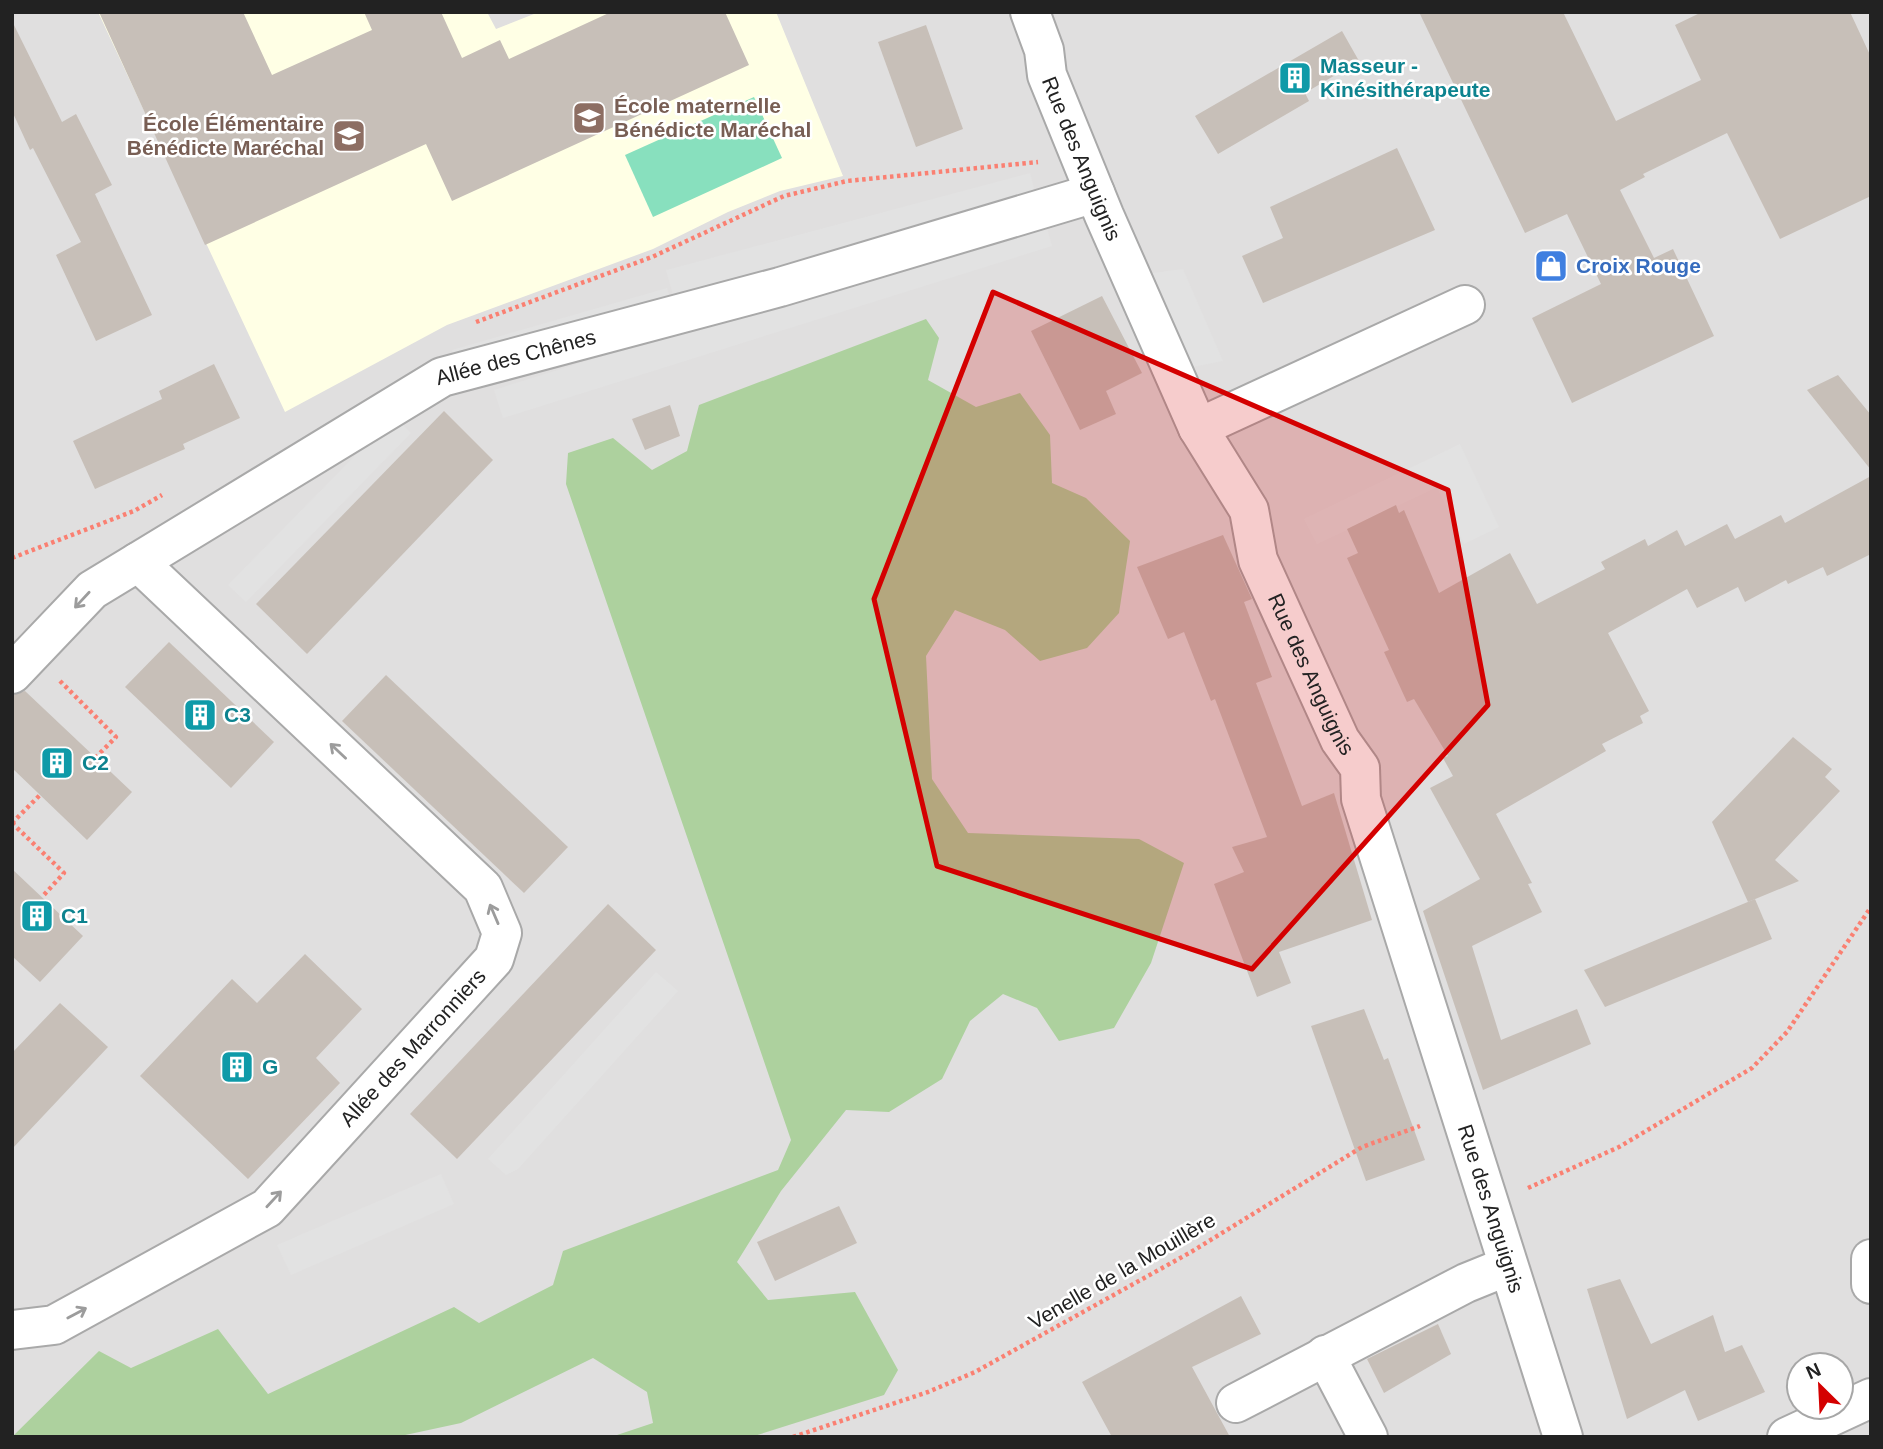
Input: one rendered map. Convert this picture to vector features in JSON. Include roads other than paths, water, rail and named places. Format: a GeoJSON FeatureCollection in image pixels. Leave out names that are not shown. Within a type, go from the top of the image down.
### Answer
{"type":"FeatureCollection","features":[{"type":"Feature","properties":{"kind":"street","name":"Rue des Anguignis"},"geometry":{"type":"LineString","coordinates":[[1030,12],[1044,50],[1047,75],[1095,193],[1198,428],[1248,510],[1258,559],[1340,740],[1360,768],[1361,799],[1463,1112],[1489,1205],[1563,1437]]}},
{"type":"Feature","properties":{"kind":"street","name":"Allée des Chênes"},"geometry":{"type":"LineString","coordinates":[[22,664],[92,590],[442,377],[780,287],[1095,193]]}},
{"type":"Feature","properties":{"kind":"street"},"geometry":{"type":"LineString","coordinates":[[1198,428],[1465,305]]}},
{"type":"Feature","properties":{"kind":"street","name":"Allée des Marronniers"},"geometry":{"type":"LineString","coordinates":[[12,1330],[54,1325],[267,1208],[494,958],[502,933],[483,888],[138,562]]}},
{"type":"Feature","properties":{"kind":"street"},"geometry":{"type":"LineString","coordinates":[[1871,1259],[1871,1284]]}},
{"type":"Feature","properties":{"kind":"street"},"geometry":{"type":"LineString","coordinates":[[1236,1403],[1466,1283],[1508,1266]]}},
{"type":"Feature","properties":{"kind":"street"},"geometry":{"type":"LineString","coordinates":[[1325,1355],[1368,1437]]}},
{"type":"Feature","properties":{"kind":"street"},"geometry":{"type":"LineString","coordinates":[[1787,1437],[1871,1398]]}},
{"type":"Feature","properties":{"kind":"place","name":"Masseur - Kinésithérapeute"},"geometry":{"type":"Point","coordinates":[1295,78]}},
{"type":"Feature","properties":{"kind":"place","name":"École maternelle Bénédicte Maréchal"},"geometry":{"type":"Point","coordinates":[589,118]}},
{"type":"Feature","properties":{"kind":"place","name":"École Élémentaire Bénédicte Maréchal"},"geometry":{"type":"Point","coordinates":[349,136]}},
{"type":"Feature","properties":{"kind":"place","name":"Croix Rouge"},"geometry":{"type":"Point","coordinates":[1551,266]}},
{"type":"Feature","properties":{"kind":"place","name":"C3"},"geometry":{"type":"Point","coordinates":[200,715]}},
{"type":"Feature","properties":{"kind":"place","name":"C2"},"geometry":{"type":"Point","coordinates":[57,763]}},
{"type":"Feature","properties":{"kind":"place","name":"C1"},"geometry":{"type":"Point","coordinates":[37,916]}},
{"type":"Feature","properties":{"kind":"place","name":"G"},"geometry":{"type":"Point","coordinates":[237,1067]}}]}
